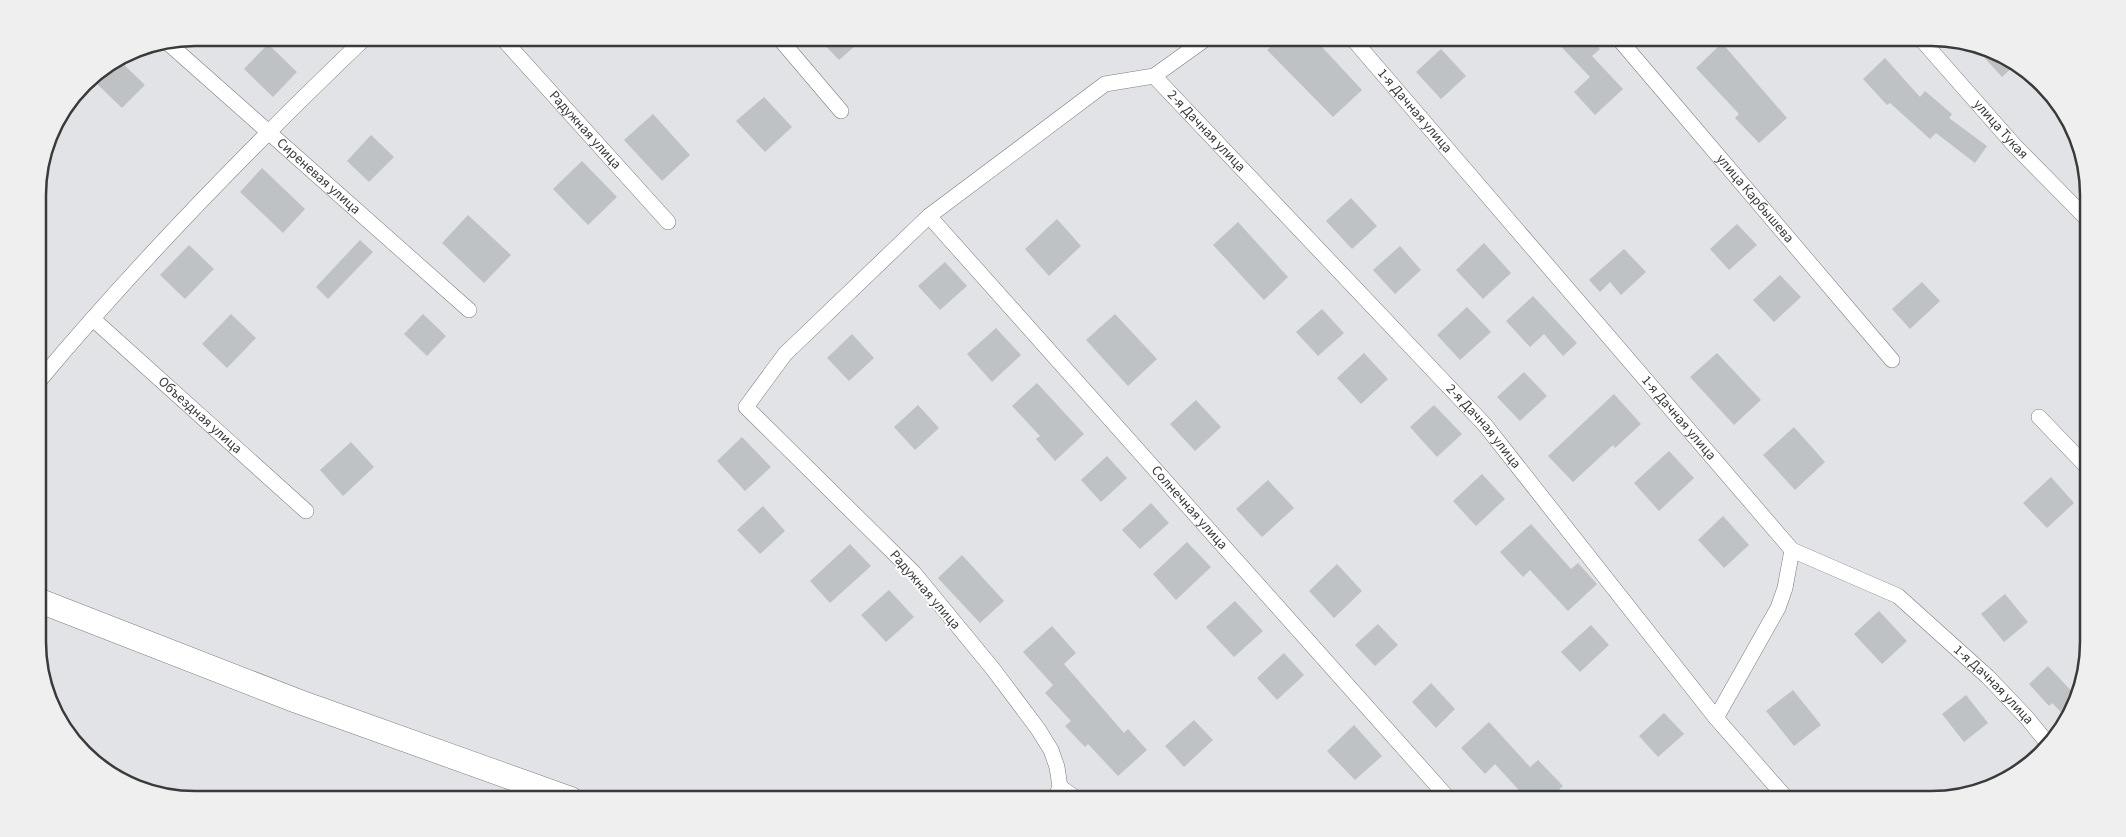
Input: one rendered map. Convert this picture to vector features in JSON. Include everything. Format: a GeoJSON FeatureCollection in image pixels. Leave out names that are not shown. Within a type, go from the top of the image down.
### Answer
{"type":"FeatureCollection","features":[{"type":"Feature","properties":{"kind":"main road"},"geometry":{"type":"LineString","coordinates":[[46,603],[297,701],[548,791]]}},
{"type":"Feature","properties":{"kind":"street"},"geometry":{"type":"LineString","coordinates":[[929,216],[1104,84],[1154,76],[1195,46]]}},
{"type":"Feature","properties":{"kind":"street","name":"1-я Дачная улица"},"geometry":{"type":"LineString","coordinates":[[1359,46],[1792,550],[1898,596],[1988,678],[2027,718],[2044,738]]}},
{"type":"Feature","properties":{"kind":"street","name":"улица Карбышева"},"geometry":{"type":"LineString","coordinates":[[1625,46],[1892,360]]}},
{"type":"Feature","properties":{"kind":"street","name":"улица Тукая"},"geometry":{"type":"LineString","coordinates":[[1927,46],[2015,146],[2080,212]]}},
{"type":"Feature","properties":{"kind":"street"},"geometry":{"type":"LineString","coordinates":[[47,372],[93,319],[267,131],[356,47]]}},
{"type":"Feature","properties":{"kind":"street","name":"Радужная улица"},"geometry":{"type":"LineString","coordinates":[[510,47],[668,222]]}},
{"type":"Feature","properties":{"kind":"street"},"geometry":{"type":"LineString","coordinates":[[786,47],[841,111]]}},
{"type":"Feature","properties":{"kind":"street","name":"Сиреневая улица"},"geometry":{"type":"LineString","coordinates":[[174,48],[468,310]]}},
{"type":"Feature","properties":{"kind":"street","name":"2-я Дачная улица"},"geometry":{"type":"LineString","coordinates":[[1154,76],[1485,425],[1716,718],[1779,790]]}},
{"type":"Feature","properties":{"kind":"street","name":"Радужная улица"},"geometry":{"type":"LineString","coordinates":[[929,216],[784,354],[746,407],[914,573],[993,669],[1038,729],[1051,750],[1058,767],[1058,791]]}},
{"type":"Feature","properties":{"kind":"street","name":"Солнечная улица"},"geometry":{"type":"LineString","coordinates":[[929,216],[1441,790]]}},
{"type":"Feature","properties":{"kind":"street","name":"Объездная улица"},"geometry":{"type":"LineString","coordinates":[[93,319],[306,511]]}},
{"type":"Feature","properties":{"kind":"street"},"geometry":{"type":"LineString","coordinates":[[2040,417],[2080,460]]}},
{"type":"Feature","properties":{"kind":"street"},"geometry":{"type":"LineString","coordinates":[[1716,718],[1778,608],[1787,579],[1792,550]]}},
{"type":"Feature","properties":{"kind":"building"},"geometry":{"type":"Polygon","coordinates":[[[1271,46],[1323,46],[1362,90],[1333,117],[1267,50],[1271,46]]]}},
{"type":"Feature","properties":{"kind":"building"},"geometry":{"type":"Polygon","coordinates":[[[1561,46],[1597,46],[1600,49],[1592,56],[1623,89],[1595,115],[1574,92],[1590,77],[1561,46]]]}},
{"type":"Feature","properties":{"kind":"building"},"geometry":{"type":"Polygon","coordinates":[[[1719,46],[1725,46],[1787,118],[1759,143],[1735,118],[1739,114],[1696,68],[1719,46]]]}},
{"type":"Feature","properties":{"kind":"building"},"geometry":{"type":"Polygon","coordinates":[[[265,47],[271,47],[297,72],[273,97],[244,69],[265,47]]]}},
{"type":"Feature","properties":{"kind":"building"},"geometry":{"type":"Polygon","coordinates":[[[826,47],[854,47],[839,60],[826,47]]]}},
{"type":"Feature","properties":{"kind":"building"},"geometry":{"type":"Polygon","coordinates":[[[1441,49],[1466,76],[1441,99],[1416,72],[1441,49]]]}},
{"type":"Feature","properties":{"kind":"building"},"geometry":{"type":"Polygon","coordinates":[[[1983,56],[2010,69],[2002,77],[1983,56]]]}},
{"type":"Feature","properties":{"kind":"building"},"geometry":{"type":"Polygon","coordinates":[[[1885,58],[1920,97],[1925,91],[1952,114],[1949,118],[1987,146],[1975,163],[1936,133],[1930,139],[1890,103],[1887,105],[1863,79],[1885,58]]]}},
{"type":"Feature","properties":{"kind":"building"},"geometry":{"type":"Polygon","coordinates":[[[124,65],[145,85],[122,108],[97,84],[112,71],[124,65]]]}},
{"type":"Feature","properties":{"kind":"building"},"geometry":{"type":"Polygon","coordinates":[[[764,97],[792,127],[765,152],[736,121],[764,97]]]}},
{"type":"Feature","properties":{"kind":"building"},"geometry":{"type":"Polygon","coordinates":[[[653,114],[690,155],[662,181],[624,140],[653,114]]]}},
{"type":"Feature","properties":{"kind":"building"},"geometry":{"type":"Polygon","coordinates":[[[371,135],[394,157],[369,182],[347,161],[371,135]]]}},
{"type":"Feature","properties":{"kind":"building"},"geometry":{"type":"Polygon","coordinates":[[[582,161],[617,197],[588,225],[553,189],[582,161]]]}},
{"type":"Feature","properties":{"kind":"building"},"geometry":{"type":"Polygon","coordinates":[[[262,168],[305,209],[283,233],[240,192],[262,168]]]}},
{"type":"Feature","properties":{"kind":"building"},"geometry":{"type":"Polygon","coordinates":[[[1351,198],[1377,226],[1352,249],[1326,221],[1351,198]]]}},
{"type":"Feature","properties":{"kind":"building"},"geometry":{"type":"Polygon","coordinates":[[[468,215],[511,255],[484,283],[442,243],[468,215]]]}},
{"type":"Feature","properties":{"kind":"building"},"geometry":{"type":"Polygon","coordinates":[[[1057,219],[1081,246],[1049,276],[1025,249],[1057,219]]]}},
{"type":"Feature","properties":{"kind":"building"},"geometry":{"type":"Polygon","coordinates":[[[1238,222],[1288,277],[1264,300],[1213,245],[1238,222]]]}},
{"type":"Feature","properties":{"kind":"building"},"geometry":{"type":"Polygon","coordinates":[[[1737,224],[1757,245],[1729,270],[1710,249],[1737,224]]]}},
{"type":"Feature","properties":{"kind":"building"},"geometry":{"type":"Polygon","coordinates":[[[360,240],[373,252],[328,299],[316,287],[360,240]]]}},
{"type":"Feature","properties":{"kind":"building"},"geometry":{"type":"Polygon","coordinates":[[[1484,243],[1511,273],[1483,299],[1456,270],[1484,243]]]}},
{"type":"Feature","properties":{"kind":"building"},"geometry":{"type":"Polygon","coordinates":[[[189,245],[214,269],[185,299],[160,275],[189,245]]]}},
{"type":"Feature","properties":{"kind":"building"},"geometry":{"type":"Polygon","coordinates":[[[1400,246],[1421,270],[1395,294],[1373,270],[1400,246]]]}},
{"type":"Feature","properties":{"kind":"building"},"geometry":{"type":"Polygon","coordinates":[[[1624,249],[1646,272],[1621,295],[1610,282],[1600,292],[1589,280],[1624,249]]]}},
{"type":"Feature","properties":{"kind":"building"},"geometry":{"type":"Polygon","coordinates":[[[945,262],[967,286],[940,310],[918,286],[945,262]]]}},
{"type":"Feature","properties":{"kind":"building"},"geometry":{"type":"Polygon","coordinates":[[[1780,275],[1801,297],[1774,322],[1753,300],[1780,275]]]}},
{"type":"Feature","properties":{"kind":"building"},"geometry":{"type":"Polygon","coordinates":[[[1922,282],[1940,301],[1910,329],[1892,309],[1922,282]]]}},
{"type":"Feature","properties":{"kind":"building"},"geometry":{"type":"Polygon","coordinates":[[[1533,296],[1577,343],[1563,356],[1544,334],[1530,347],[1506,321],[1533,296]]]}},
{"type":"Feature","properties":{"kind":"building"},"geometry":{"type":"Polygon","coordinates":[[[1467,307],[1491,332],[1460,360],[1437,335],[1467,307]]]}},
{"type":"Feature","properties":{"kind":"building"},"geometry":{"type":"Polygon","coordinates":[[[1322,309],[1344,333],[1318,356],[1296,332],[1322,309]]]}},
{"type":"Feature","properties":{"kind":"building"},"geometry":{"type":"Polygon","coordinates":[[[231,314],[256,338],[227,368],[202,344],[231,314]]]}},
{"type":"Feature","properties":{"kind":"building"},"geometry":{"type":"Polygon","coordinates":[[[423,314],[446,336],[427,356],[404,334],[423,314]]]}},
{"type":"Feature","properties":{"kind":"building"},"geometry":{"type":"Polygon","coordinates":[[[1115,314],[1157,359],[1128,386],[1086,340],[1115,314]]]}},
{"type":"Feature","properties":{"kind":"building"},"geometry":{"type":"Polygon","coordinates":[[[996,328],[1021,355],[992,382],[967,354],[996,328]]]}},
{"type":"Feature","properties":{"kind":"building"},"geometry":{"type":"Polygon","coordinates":[[[852,334],[874,358],[849,381],[827,358],[852,334]]]}},
{"type":"Feature","properties":{"kind":"building"},"geometry":{"type":"Polygon","coordinates":[[[1364,353],[1388,379],[1361,404],[1337,378],[1364,353]]]}},
{"type":"Feature","properties":{"kind":"building"},"geometry":{"type":"Polygon","coordinates":[[[1717,353],[1761,400],[1734,425],[1690,377],[1717,353]]]}},
{"type":"Feature","properties":{"kind":"building"},"geometry":{"type":"Polygon","coordinates":[[[1524,372],[1547,396],[1520,421],[1497,397],[1524,372]]]}},
{"type":"Feature","properties":{"kind":"building"},"geometry":{"type":"Polygon","coordinates":[[[1037,383],[1084,434],[1055,461],[1036,439],[1040,436],[1012,406],[1037,383]]]}},
{"type":"Feature","properties":{"kind":"building"},"geometry":{"type":"Polygon","coordinates":[[[1614,394],[1641,424],[1615,448],[1613,445],[1573,482],[1548,456],[1614,394]]]}},
{"type":"Feature","properties":{"kind":"building"},"geometry":{"type":"Polygon","coordinates":[[[1196,400],[1221,427],[1195,451],[1170,424],[1196,400]]]}},
{"type":"Feature","properties":{"kind":"building"},"geometry":{"type":"Polygon","coordinates":[[[918,405],[939,428],[915,450],[894,427],[918,405]]]}},
{"type":"Feature","properties":{"kind":"building"},"geometry":{"type":"Polygon","coordinates":[[[1434,405],[1462,434],[1437,457],[1410,427],[1434,405]]]}},
{"type":"Feature","properties":{"kind":"building"},"geometry":{"type":"Polygon","coordinates":[[[1794,427],[1825,462],[1795,490],[1763,455],[1794,427]]]}},
{"type":"Feature","properties":{"kind":"building"},"geometry":{"type":"Polygon","coordinates":[[[742,437],[771,467],[745,491],[717,461],[742,437]]]}},
{"type":"Feature","properties":{"kind":"building"},"geometry":{"type":"Polygon","coordinates":[[[351,442],[374,467],[343,496],[320,470],[351,442]]]}},
{"type":"Feature","properties":{"kind":"building"},"geometry":{"type":"Polygon","coordinates":[[[1669,451],[1694,478],[1659,511],[1634,483],[1669,451]]]}},
{"type":"Feature","properties":{"kind":"building"},"geometry":{"type":"Polygon","coordinates":[[[1107,456],[1127,478],[1101,502],[1081,480],[1107,456]]]}},
{"type":"Feature","properties":{"kind":"building"},"geometry":{"type":"Polygon","coordinates":[[[1482,474],[1505,499],[1476,526],[1453,501],[1482,474]]]}},
{"type":"Feature","properties":{"kind":"building"},"geometry":{"type":"Polygon","coordinates":[[[2051,477],[2074,503],[2047,528],[2023,503],[2051,477]]]}},
{"type":"Feature","properties":{"kind":"building"},"geometry":{"type":"Polygon","coordinates":[[[1268,480],[1294,508],[1262,537],[1236,509],[1268,480]]]}},
{"type":"Feature","properties":{"kind":"building"},"geometry":{"type":"Polygon","coordinates":[[[1151,503],[1169,523],[1140,549],[1122,530],[1151,503]]]}},
{"type":"Feature","properties":{"kind":"building"},"geometry":{"type":"Polygon","coordinates":[[[763,506],[785,531],[760,554],[737,530],[763,506]]]}},
{"type":"Feature","properties":{"kind":"building"},"geometry":{"type":"Polygon","coordinates":[[[1723,516],[1749,545],[1724,568],[1698,540],[1723,516]]]}},
{"type":"Feature","properties":{"kind":"building"},"geometry":{"type":"Polygon","coordinates":[[[1531,524],[1571,569],[1578,563],[1597,584],[1568,611],[1530,570],[1523,577],[1500,552],[1531,524]]]}},
{"type":"Feature","properties":{"kind":"building"},"geometry":{"type":"Polygon","coordinates":[[[1187,542],[1211,567],[1176,600],[1153,574],[1187,542]]]}},
{"type":"Feature","properties":{"kind":"building"},"geometry":{"type":"Polygon","coordinates":[[[850,544],[871,566],[830,603],[810,581],[850,544]]]}},
{"type":"Feature","properties":{"kind":"building"},"geometry":{"type":"Polygon","coordinates":[[[962,555],[1004,601],[980,623],[938,578],[962,555]]]}},
{"type":"Feature","properties":{"kind":"building"},"geometry":{"type":"Polygon","coordinates":[[[1337,564],[1362,591],[1334,618],[1309,591],[1337,564]]]}},
{"type":"Feature","properties":{"kind":"building"},"geometry":{"type":"Polygon","coordinates":[[[889,590],[914,617],[886,642],[861,615],[889,590]]]}},
{"type":"Feature","properties":{"kind":"building"},"geometry":{"type":"Polygon","coordinates":[[[2005,594],[2028,622],[2004,642],[1981,614],[2005,594]]]}},
{"type":"Feature","properties":{"kind":"building"},"geometry":{"type":"Polygon","coordinates":[[[1235,601],[1263,631],[1234,657],[1206,627],[1235,601]]]}},
{"type":"Feature","properties":{"kind":"building"},"geometry":{"type":"Polygon","coordinates":[[[1879,611],[1907,641],[1882,664],[1854,634],[1879,611]]]}},
{"type":"Feature","properties":{"kind":"building"},"geometry":{"type":"Polygon","coordinates":[[[1378,624],[1398,645],[1375,666],[1355,645],[1378,624]]]}},
{"type":"Feature","properties":{"kind":"building"},"geometry":{"type":"Polygon","coordinates":[[[1591,625],[1609,645],[1580,672],[1561,652],[1591,625]]]}},
{"type":"Feature","properties":{"kind":"building"},"geometry":{"type":"Polygon","coordinates":[[[1052,626],[1076,653],[1064,664],[1124,733],[1128,729],[1147,750],[1118,776],[1088,744],[1085,747],[1065,726],[1071,721],[1045,693],[1053,685],[1023,652],[1052,626]]]}},
{"type":"Feature","properties":{"kind":"building"},"geometry":{"type":"Polygon","coordinates":[[[1284,653],[1304,675],[1277,700],[1257,678],[1284,653]]]}},
{"type":"Feature","properties":{"kind":"building"},"geometry":{"type":"Polygon","coordinates":[[[2048,666],[2072,691],[2062,713],[2052,703],[2049,706],[2029,684],[2048,666]]]}},
{"type":"Feature","properties":{"kind":"building"},"geometry":{"type":"Polygon","coordinates":[[[1431,683],[1455,709],[1436,728],[1412,702],[1431,683]]]}},
{"type":"Feature","properties":{"kind":"building"},"geometry":{"type":"Polygon","coordinates":[[[1793,690],[1821,725],[1794,746],[1766,711],[1793,690]]]}},
{"type":"Feature","properties":{"kind":"building"},"geometry":{"type":"Polygon","coordinates":[[[1966,695],[1988,723],[1964,742],[1942,714],[1966,695]]]}},
{"type":"Feature","properties":{"kind":"building"},"geometry":{"type":"Polygon","coordinates":[[[1664,713],[1684,734],[1658,757],[1639,736],[1664,713]]]}},
{"type":"Feature","properties":{"kind":"building"},"geometry":{"type":"Polygon","coordinates":[[[1194,720],[1213,740],[1184,767],[1165,746],[1194,720]]]}},
{"type":"Feature","properties":{"kind":"building"},"geometry":{"type":"Polygon","coordinates":[[[1489,722],[1530,767],[1538,760],[1563,786],[1558,790],[1519,790],[1495,764],[1485,774],[1461,748],[1489,722]]]}},
{"type":"Feature","properties":{"kind":"building"},"geometry":{"type":"Polygon","coordinates":[[[1354,725],[1382,756],[1355,780],[1327,751],[1354,725]]]}}]}
